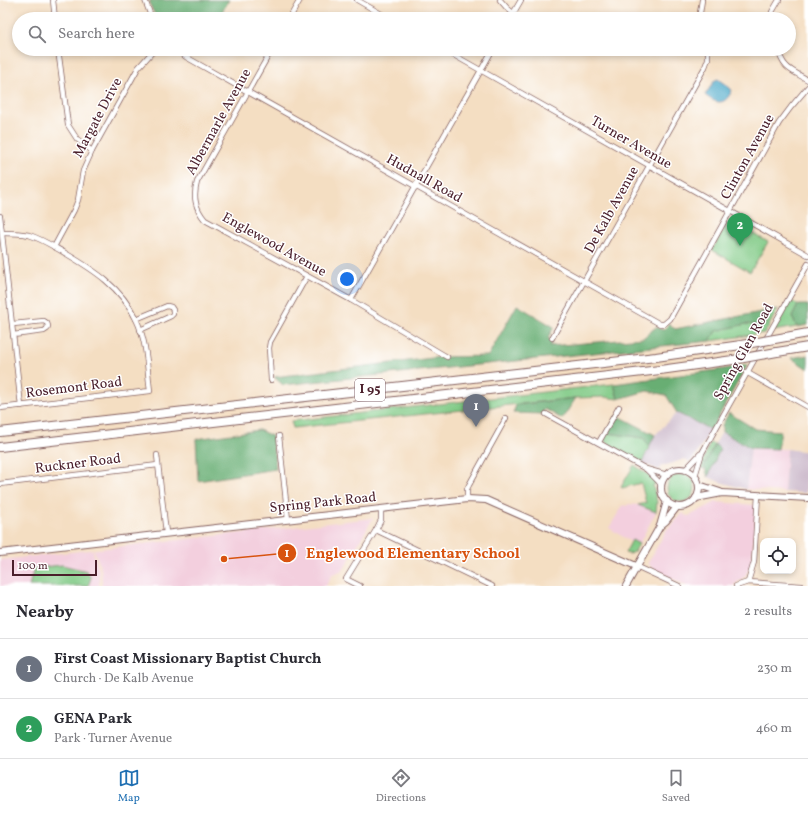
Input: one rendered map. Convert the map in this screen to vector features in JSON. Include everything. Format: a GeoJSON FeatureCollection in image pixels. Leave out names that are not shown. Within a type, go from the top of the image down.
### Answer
{"type":"FeatureCollection","features":[{"type":"Feature","properties":{"kind":"highway","name":"I 95"},"geometry":{"type":"LineString","coordinates":[[0,432],[656,357],[741,345],[808,333]]}},
{"type":"Feature","properties":{"kind":"highway","name":"I 95"},"geometry":{"type":"LineString","coordinates":[[0,447],[647,372],[733,360],[808,347]]}},
{"type":"Feature","properties":{"kind":"main road"},"geometry":{"type":"LineString","coordinates":[[685,470],[695,476],[699,485],[699,492],[696,498],[688,506],[677,507],[667,501],[663,496],[662,487],[667,475],[674,471],[685,470]]}},
{"type":"Feature","properties":{"kind":"main road"},"geometry":{"type":"LineString","coordinates":[[699,485],[722,493]]}},
{"type":"Feature","properties":{"kind":"main road"},"geometry":{"type":"LineString","coordinates":[[696,498],[722,493],[808,498]]}},
{"type":"Feature","properties":{"kind":"main road","name":"Spring Park Road"},"geometry":{"type":"LineString","coordinates":[[0,553],[467,499],[486,500],[636,566]]}},
{"type":"Feature","properties":{"kind":"main road"},"geometry":{"type":"LineString","coordinates":[[626,586],[660,526],[667,501]]}},
{"type":"Feature","properties":{"kind":"main road"},"geometry":{"type":"LineString","coordinates":[[660,526],[677,507]]}},
{"type":"Feature","properties":{"kind":"street"},"geometry":{"type":"LineString","coordinates":[[53,0],[54,12]]}},
{"type":"Feature","properties":{"kind":"street"},"geometry":{"type":"LineString","coordinates":[[145,0],[149,12]]}},
{"type":"Feature","properties":{"kind":"street"},"geometry":{"type":"LineString","coordinates":[[293,12],[300,0]]}},
{"type":"Feature","properties":{"kind":"street"},"geometry":{"type":"LineString","coordinates":[[356,0],[377,12]]}},
{"type":"Feature","properties":{"kind":"street"},"geometry":{"type":"LineString","coordinates":[[500,0],[513,12],[521,0]]}},
{"type":"Feature","properties":{"kind":"street"},"geometry":{"type":"LineString","coordinates":[[700,12],[702,0]]}},
{"type":"Feature","properties":{"kind":"street"},"geometry":{"type":"LineString","coordinates":[[772,12],[779,0]]}},
{"type":"Feature","properties":{"kind":"street"},"geometry":{"type":"LineString","coordinates":[[59,56],[68,125],[77,139],[92,151]]}},
{"type":"Feature","properties":{"kind":"street","name":"Margate Drive"},"geometry":{"type":"LineString","coordinates":[[54,247],[78,200],[83,171],[92,151],[134,75],[148,56]]}},
{"type":"Feature","properties":{"kind":"street","name":"Hudnall Road"},"geometry":{"type":"LineString","coordinates":[[185,56],[657,323],[664,324]]}},
{"type":"Feature","properties":{"kind":"street","name":"Albermarle Avenue"},"geometry":{"type":"LineString","coordinates":[[197,209],[195,197],[197,182],[268,56]]}},
{"type":"Feature","properties":{"kind":"street","name":"Turner Avenue"},"geometry":{"type":"LineString","coordinates":[[456,56],[808,255]]}},
{"type":"Feature","properties":{"kind":"street"},"geometry":{"type":"LineString","coordinates":[[351,300],[489,56]]}},
{"type":"Feature","properties":{"kind":"street","name":"De Kalb Avenue"},"geometry":{"type":"LineString","coordinates":[[552,338],[705,68],[708,56]]}},
{"type":"Feature","properties":{"kind":"street"},"geometry":{"type":"LineString","coordinates":[[779,56],[780,60],[784,65],[808,80]]}},
{"type":"Feature","properties":{"kind":"street","name":"Clinton Avenue"},"geometry":{"type":"LineString","coordinates":[[664,324],[670,318],[779,123],[808,87]]}},
{"type":"Feature","properties":{"kind":"street","name":"Englewood Avenue"},"geometry":{"type":"LineString","coordinates":[[197,209],[205,220],[351,300],[447,357]]}},
{"type":"Feature","properties":{"kind":"street"},"geometry":{"type":"LineString","coordinates":[[0,216],[21,406]]}},
{"type":"Feature","properties":{"kind":"street"},"geometry":{"type":"LineString","coordinates":[[2,233],[29,235],[54,247],[90,268],[109,282],[125,300],[136,319],[140,330],[171,316],[173,314],[173,310],[171,307],[167,306],[136,319]]}},
{"type":"Feature","properties":{"kind":"street","name":"Spring Glen Road"},"geometry":{"type":"LineString","coordinates":[[695,476],[702,453],[746,372],[808,264]]}},
{"type":"Feature","properties":{"kind":"street"},"geometry":{"type":"LineString","coordinates":[[271,380],[270,342],[307,276]]}},
{"type":"Feature","properties":{"kind":"street"},"geometry":{"type":"LineString","coordinates":[[12,324],[44,321],[47,322],[48,326],[44,331],[13,335]]}},
{"type":"Feature","properties":{"kind":"street","name":"Rosemont Road"},"geometry":{"type":"LineString","coordinates":[[0,408],[150,391],[145,353],[140,330]]}},
{"type":"Feature","properties":{"kind":"street"},"geometry":{"type":"LineString","coordinates":[[746,372],[808,407]]}},
{"type":"Feature","properties":{"kind":"street"},"geometry":{"type":"LineString","coordinates":[[599,442],[619,407]]}},
{"type":"Feature","properties":{"kind":"street"},"geometry":{"type":"LineString","coordinates":[[546,414],[646,469],[667,475]]}},
{"type":"Feature","properties":{"kind":"street"},"geometry":{"type":"LineString","coordinates":[[467,499],[467,489],[506,418]]}},
{"type":"Feature","properties":{"kind":"street"},"geometry":{"type":"LineString","coordinates":[[279,436],[288,520]]}},
{"type":"Feature","properties":{"kind":"street","name":"Spring Glen Road"},"geometry":{"type":"LineString","coordinates":[[685,470],[702,453]]}},
{"type":"Feature","properties":{"kind":"street"},"geometry":{"type":"LineString","coordinates":[[157,455],[166,533]]}},
{"type":"Feature","properties":{"kind":"street","name":"Ruckner Road"},"geometry":{"type":"LineString","coordinates":[[0,484],[158,465]]}},
{"type":"Feature","properties":{"kind":"street"},"geometry":{"type":"LineString","coordinates":[[646,469],[662,487]]}},
{"type":"Feature","properties":{"kind":"street"},"geometry":{"type":"LineString","coordinates":[[748,582],[754,562],[758,495]]}},
{"type":"Feature","properties":{"kind":"street"},"geometry":{"type":"LineString","coordinates":[[360,586],[346,579],[381,520],[381,509]]}},
{"type":"Feature","properties":{"kind":"street"},"geometry":{"type":"LineString","coordinates":[[376,530],[492,586]]}},
{"type":"Feature","properties":{"kind":"street"},"geometry":{"type":"LineString","coordinates":[[636,566],[680,586]]}},
{"type":"Feature","properties":{"kind":"street"},"geometry":{"type":"LineString","coordinates":[[736,586],[748,582],[802,586]]}},
{"type":"Feature","properties":{"kind":"shaded area"},"geometry":{"type":"Polygon","coordinates":[[[677,413],[711,430],[695,456],[690,462],[685,459],[662,465],[659,470],[642,463],[655,435],[677,413]]]}},
{"type":"Feature","properties":{"kind":"shaded area"},"geometry":{"type":"Polygon","coordinates":[[[722,432],[751,448],[746,489],[708,477],[720,450],[715,444],[722,432]]]}},
{"type":"Feature","properties":{"kind":"shaded area"},"geometry":{"type":"Polygon","coordinates":[[[751,448],[787,449],[784,492],[746,489],[751,448]]]}},
{"type":"Feature","properties":{"kind":"shaded area"},"geometry":{"type":"Polygon","coordinates":[[[787,449],[808,452],[806,493],[784,492],[787,449]]]}},
{"type":"Feature","properties":{"kind":"shaded area"},"geometry":{"type":"Polygon","coordinates":[[[716,502],[756,505],[752,564],[745,576],[733,586],[687,586],[652,568],[648,563],[667,529],[684,512],[684,515],[689,516],[716,502]]]}},
{"type":"Feature","properties":{"kind":"shaded area"},"geometry":{"type":"Polygon","coordinates":[[[629,504],[638,505],[656,512],[639,544],[632,540],[631,542],[609,528],[623,505],[626,506],[629,504]]]}},
{"type":"Feature","properties":{"kind":"shaded area"},"geometry":{"type":"Polygon","coordinates":[[[373,518],[344,569],[332,575],[326,586],[101,586],[101,569],[94,550],[93,552],[99,570],[99,586],[0,586],[0,560],[373,518]]]}},
{"type":"Feature","properties":{"kind":"green space"},"geometry":{"type":"Polygon","coordinates":[[[150,0],[229,0],[222,12],[154,12],[150,5],[150,0]]]}},
{"type":"Feature","properties":{"kind":"green space"},"geometry":{"type":"Polygon","coordinates":[[[729,220],[768,242],[750,272],[712,250],[729,220]]]}},
{"type":"Feature","properties":{"kind":"green space"},"geometry":{"type":"Polygon","coordinates":[[[790,300],[798,305],[792,317],[797,327],[773,331],[790,300]]]}},
{"type":"Feature","properties":{"kind":"green space"},"geometry":{"type":"Polygon","coordinates":[[[517,305],[554,327],[548,338],[553,341],[550,346],[643,338],[656,327],[663,330],[669,323],[675,329],[771,310],[765,326],[746,324],[716,331],[710,341],[283,385],[274,377],[441,357],[488,356],[517,305]]]}},
{"type":"Feature","properties":{"kind":"green space"},"geometry":{"type":"Polygon","coordinates":[[[798,305],[808,305],[808,325],[797,327],[792,317],[798,305]]]}},
{"type":"Feature","properties":{"kind":"green space"},"geometry":{"type":"Polygon","coordinates":[[[778,309],[765,333],[710,341],[716,331],[746,324],[765,326],[771,310],[778,309]]]}},
{"type":"Feature","properties":{"kind":"green space"},"geometry":{"type":"Polygon","coordinates":[[[808,355],[808,369],[791,358],[808,355]]]}},
{"type":"Feature","properties":{"kind":"green space"},"geometry":{"type":"Polygon","coordinates":[[[748,364],[711,430],[677,413],[666,395],[647,391],[618,399],[614,384],[724,369],[748,364]]]}},
{"type":"Feature","properties":{"kind":"green space"},"geometry":{"type":"Polygon","coordinates":[[[614,384],[618,399],[604,397],[576,398],[293,428],[291,421],[614,384]]]}},
{"type":"Feature","properties":{"kind":"green space"},"geometry":{"type":"Polygon","coordinates":[[[576,398],[562,419],[545,409],[542,414],[513,413],[516,405],[576,398]]]}},
{"type":"Feature","properties":{"kind":"green space"},"geometry":{"type":"Polygon","coordinates":[[[729,413],[755,429],[781,431],[778,449],[751,448],[722,432],[722,425],[729,413]]]}},
{"type":"Feature","properties":{"kind":"green space"},"geometry":{"type":"Polygon","coordinates":[[[617,415],[655,435],[649,447],[644,438],[607,433],[617,415]]]}},
{"type":"Feature","properties":{"kind":"green space"},"geometry":{"type":"Polygon","coordinates":[[[259,430],[272,436],[276,469],[198,481],[196,439],[259,430]]]}},
{"type":"Feature","properties":{"kind":"green space"},"geometry":{"type":"Polygon","coordinates":[[[607,433],[644,438],[649,447],[642,463],[605,442],[604,439],[607,433]]]}},
{"type":"Feature","properties":{"kind":"green space"},"geometry":{"type":"Polygon","coordinates":[[[710,443],[715,444],[704,466],[705,469],[700,468],[710,443]]]}},
{"type":"Feature","properties":{"kind":"green space"},"geometry":{"type":"Polygon","coordinates":[[[715,444],[720,449],[708,477],[704,466],[715,444]]]}},
{"type":"Feature","properties":{"kind":"green space"},"geometry":{"type":"Polygon","coordinates":[[[634,465],[652,477],[657,483],[653,485],[657,502],[656,512],[638,505],[646,503],[641,483],[621,487],[634,465]]]}},
{"type":"Feature","properties":{"kind":"green space"},"geometry":{"type":"Polygon","coordinates":[[[681,474],[691,478],[695,488],[691,498],[681,502],[671,498],[667,488],[671,478],[681,474]]]}},
{"type":"Feature","properties":{"kind":"green space"},"geometry":{"type":"Polygon","coordinates":[[[632,540],[639,544],[632,553],[625,553],[632,540]]]}},
{"type":"Feature","properties":{"kind":"green space"},"geometry":{"type":"Polygon","coordinates":[[[62,565],[87,571],[91,578],[88,586],[29,586],[34,568],[62,565]]]}},
{"type":"Feature","properties":{"kind":"water"},"geometry":{"type":"Polygon","coordinates":[[[718,79],[732,90],[727,99],[721,102],[713,101],[705,95],[715,80],[718,79]]]}},
{"type":"Feature","properties":{"kind":"place","name":"GENA Park"},"geometry":{"type":"Point","coordinates":[740,246]}},
{"type":"Feature","properties":{"kind":"place","name":"First Coast Missionary Baptist Church"},"geometry":{"type":"Point","coordinates":[476,427]}},
{"type":"Feature","properties":{"kind":"place","name":"Englewood Elementary School"},"geometry":{"type":"Point","coordinates":[224,559]}}]}
